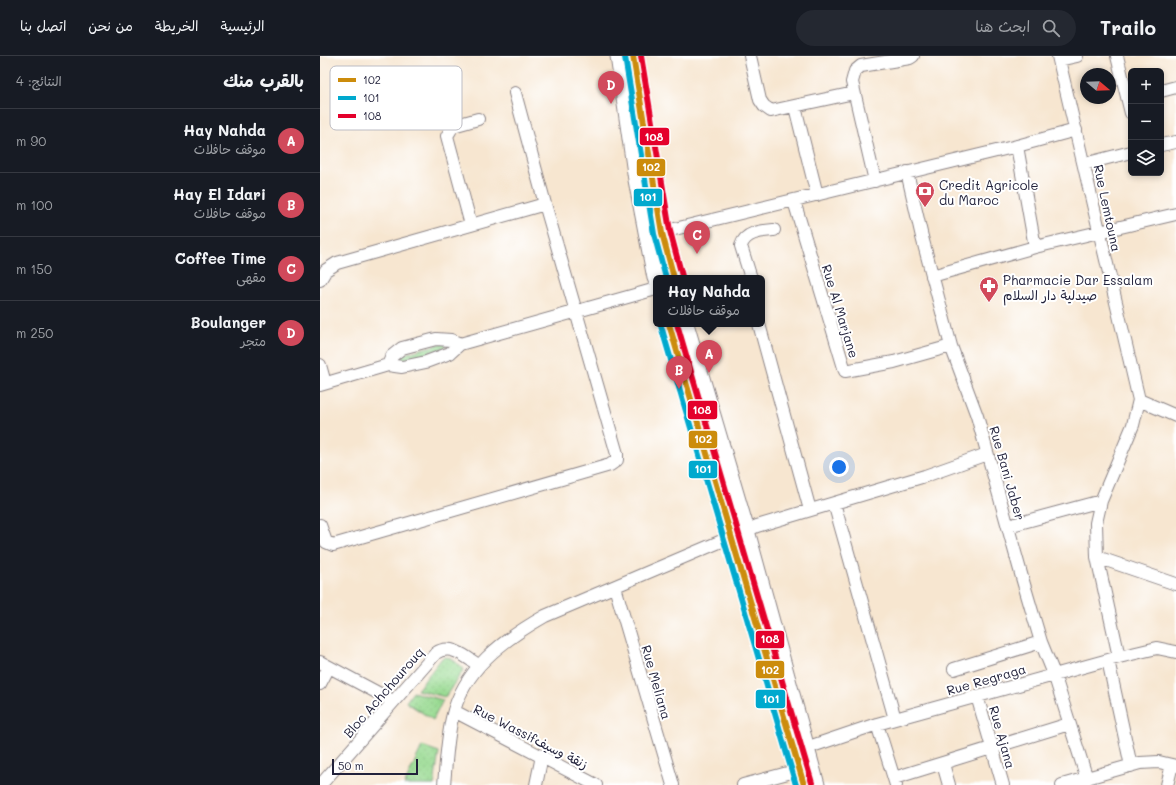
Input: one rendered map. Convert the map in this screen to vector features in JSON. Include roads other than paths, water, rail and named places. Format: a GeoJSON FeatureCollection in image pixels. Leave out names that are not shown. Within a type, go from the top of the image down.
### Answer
{"type":"FeatureCollection","features":[{"type":"Feature","properties":{"kind":"main road"},"geometry":{"type":"LineString","coordinates":[[619,56],[655,234],[673,275]]}},
{"type":"Feature","properties":{"kind":"main road"},"geometry":{"type":"LineString","coordinates":[[633,56],[655,234],[656,275]]}},
{"type":"Feature","properties":{"kind":"main road"},"geometry":{"type":"LineString","coordinates":[[670,327],[738,534],[806,748],[816,785]]}},
{"type":"Feature","properties":{"kind":"main road"},"geometry":{"type":"LineString","coordinates":[[686,327],[802,777]]}},
{"type":"Feature","properties":{"kind":"street"},"geometry":{"type":"LineString","coordinates":[[750,56],[760,100],[764,106],[771,111],[796,107],[854,93]]}},
{"type":"Feature","properties":{"kind":"street"},"geometry":{"type":"LineString","coordinates":[[875,181],[854,93],[853,76],[857,68],[910,58],[913,56]]}},
{"type":"Feature","properties":{"kind":"street"},"geometry":{"type":"LineString","coordinates":[[1058,58],[1077,56]]}},
{"type":"Feature","properties":{"kind":"street"},"geometry":{"type":"LineString","coordinates":[[1117,56],[1128,95]]}},
{"type":"Feature","properties":{"kind":"street","name":"Rue Lemtouna"},"geometry":{"type":"LineString","coordinates":[[1058,58],[1139,400],[1134,425],[1101,501],[1096,523],[1097,557],[1131,766]]}},
{"type":"Feature","properties":{"kind":"street"},"geometry":{"type":"LineString","coordinates":[[1164,90],[1176,87]]}},
{"type":"Feature","properties":{"kind":"street"},"geometry":{"type":"LineString","coordinates":[[320,525],[326,542],[333,544],[610,465],[615,462],[617,454],[545,204],[515,93]]}},
{"type":"Feature","properties":{"kind":"street"},"geometry":{"type":"LineString","coordinates":[[796,107],[817,195]]}},
{"type":"Feature","properties":{"kind":"street"},"geometry":{"type":"LineString","coordinates":[[462,123],[478,119]]}},
{"type":"Feature","properties":{"kind":"street"},"geometry":{"type":"LineString","coordinates":[[451,130],[447,136],[471,225]]}},
{"type":"Feature","properties":{"kind":"street"},"geometry":{"type":"LineString","coordinates":[[655,234],[1017,146],[1076,130]]}},
{"type":"Feature","properties":{"kind":"street"},"geometry":{"type":"LineString","coordinates":[[1164,144],[1176,142]]}},
{"type":"Feature","properties":{"kind":"street"},"geometry":{"type":"LineString","coordinates":[[1017,146],[1036,247]]}},
{"type":"Feature","properties":{"kind":"street"},"geometry":{"type":"LineString","coordinates":[[1084,164],[1128,153]]}},
{"type":"Feature","properties":{"kind":"street","name":"Rue Bani Jaber"},"geometry":{"type":"LineString","coordinates":[[907,172],[932,276],[951,346],[977,416],[1041,642],[1054,674],[1086,779]]}},
{"type":"Feature","properties":{"kind":"street","name":"Rue Al Marjane"},"geometry":{"type":"LineString","coordinates":[[794,201],[845,371],[894,362],[951,346]]}},
{"type":"Feature","properties":{"kind":"street"},"geometry":{"type":"LineString","coordinates":[[320,280],[326,270],[337,263],[545,204]]}},
{"type":"Feature","properties":{"kind":"street"},"geometry":{"type":"LineString","coordinates":[[932,276],[1036,247],[1176,214]]}},
{"type":"Feature","properties":{"kind":"street"},"geometry":{"type":"LineString","coordinates":[[750,275],[741,246],[742,242],[748,236],[774,230]]}},
{"type":"Feature","properties":{"kind":"street"},"geometry":{"type":"LineString","coordinates":[[320,365],[323,384],[388,365],[402,368],[432,360],[450,353],[460,344],[653,290]]}},
{"type":"Feature","properties":{"kind":"street"},"geometry":{"type":"LineString","coordinates":[[760,327],[810,510]]}},
{"type":"Feature","properties":{"kind":"street"},"geometry":{"type":"LineString","coordinates":[[388,365],[392,356],[402,348],[441,339],[451,340],[460,344]]}},
{"type":"Feature","properties":{"kind":"street"},"geometry":{"type":"LineString","coordinates":[[1139,400],[1176,416]]}},
{"type":"Feature","properties":{"kind":"street"},"geometry":{"type":"LineString","coordinates":[[444,785],[449,733],[454,711],[464,685],[478,665],[499,646],[527,626],[545,616],[757,526],[925,476],[987,454]]}},
{"type":"Feature","properties":{"kind":"street"},"geometry":{"type":"LineString","coordinates":[[1008,526],[1101,501]]}},
{"type":"Feature","properties":{"kind":"street"},"geometry":{"type":"LineString","coordinates":[[834,503],[895,719]]}},
{"type":"Feature","properties":{"kind":"street"},"geometry":{"type":"LineString","coordinates":[[1097,557],[1176,584]]}},
{"type":"Feature","properties":{"kind":"street","name":"Rue Meliana"},"geometry":{"type":"LineString","coordinates":[[615,587],[673,785]]}},
{"type":"Feature","properties":{"kind":"street"},"geometry":{"type":"LineString","coordinates":[[954,669],[1041,642]]}},
{"type":"Feature","properties":{"kind":"street","name":"Rue Regraga"},"geometry":{"type":"LineString","coordinates":[[806,748],[877,724],[1114,658],[1157,648],[1176,652]]}},
{"type":"Feature","properties":{"kind":"street","name":"Bloc Achchourouq"},"geometry":{"type":"LineString","coordinates":[[320,784],[439,650],[453,650],[478,665]]}},
{"type":"Feature","properties":{"kind":"street"},"geometry":{"type":"LineString","coordinates":[[320,684],[325,665],[393,701]]}},
{"type":"Feature","properties":{"kind":"street","name":"Rue Ajana"},"geometry":{"type":"LineString","coordinates":[[977,696],[1003,785]]}},
{"type":"Feature","properties":{"kind":"street","name":"Rue Wassifزنقة وسيف"},"geometry":{"type":"LineString","coordinates":[[454,711],[596,785]]}},
{"type":"Feature","properties":{"kind":"street"},"geometry":{"type":"LineString","coordinates":[[877,724],[895,782],[943,764],[1069,724]]}},
{"type":"Feature","properties":{"kind":"street"},"geometry":{"type":"LineString","coordinates":[[536,785],[542,756]]}},
{"type":"Feature","properties":{"kind":"street"},"geometry":{"type":"LineString","coordinates":[[1062,785],[1140,763],[1159,762],[1174,765],[1166,785]]}},
{"type":"Feature","properties":{"kind":"street"},"geometry":{"type":"LineString","coordinates":[[943,764],[949,785]]}},
{"type":"Feature","properties":{"kind":"street"},"geometry":{"type":"LineString","coordinates":[[743,785],[802,777]]}},
{"type":"Feature","properties":{"kind":"place","name":"Boulanger"},"geometry":{"type":"Point","coordinates":[611,104]}},
{"type":"Feature","properties":{"kind":"place","name":"Credit Agricole du Maroc"},"geometry":{"type":"Point","coordinates":[925,208]}},
{"type":"Feature","properties":{"kind":"place","name":"Coffee Time"},"geometry":{"type":"Point","coordinates":[697,254]}},
{"type":"Feature","properties":{"kind":"place","name":"Pharmacie Dar Essalam صيدلية دار السلام"},"geometry":{"type":"Point","coordinates":[989,303]}},
{"type":"Feature","properties":{"kind":"place","name":"Hay Nahda"},"geometry":{"type":"Point","coordinates":[709,373]}},
{"type":"Feature","properties":{"kind":"place","name":"Hay El Idari"},"geometry":{"type":"Point","coordinates":[679,389]}}]}
